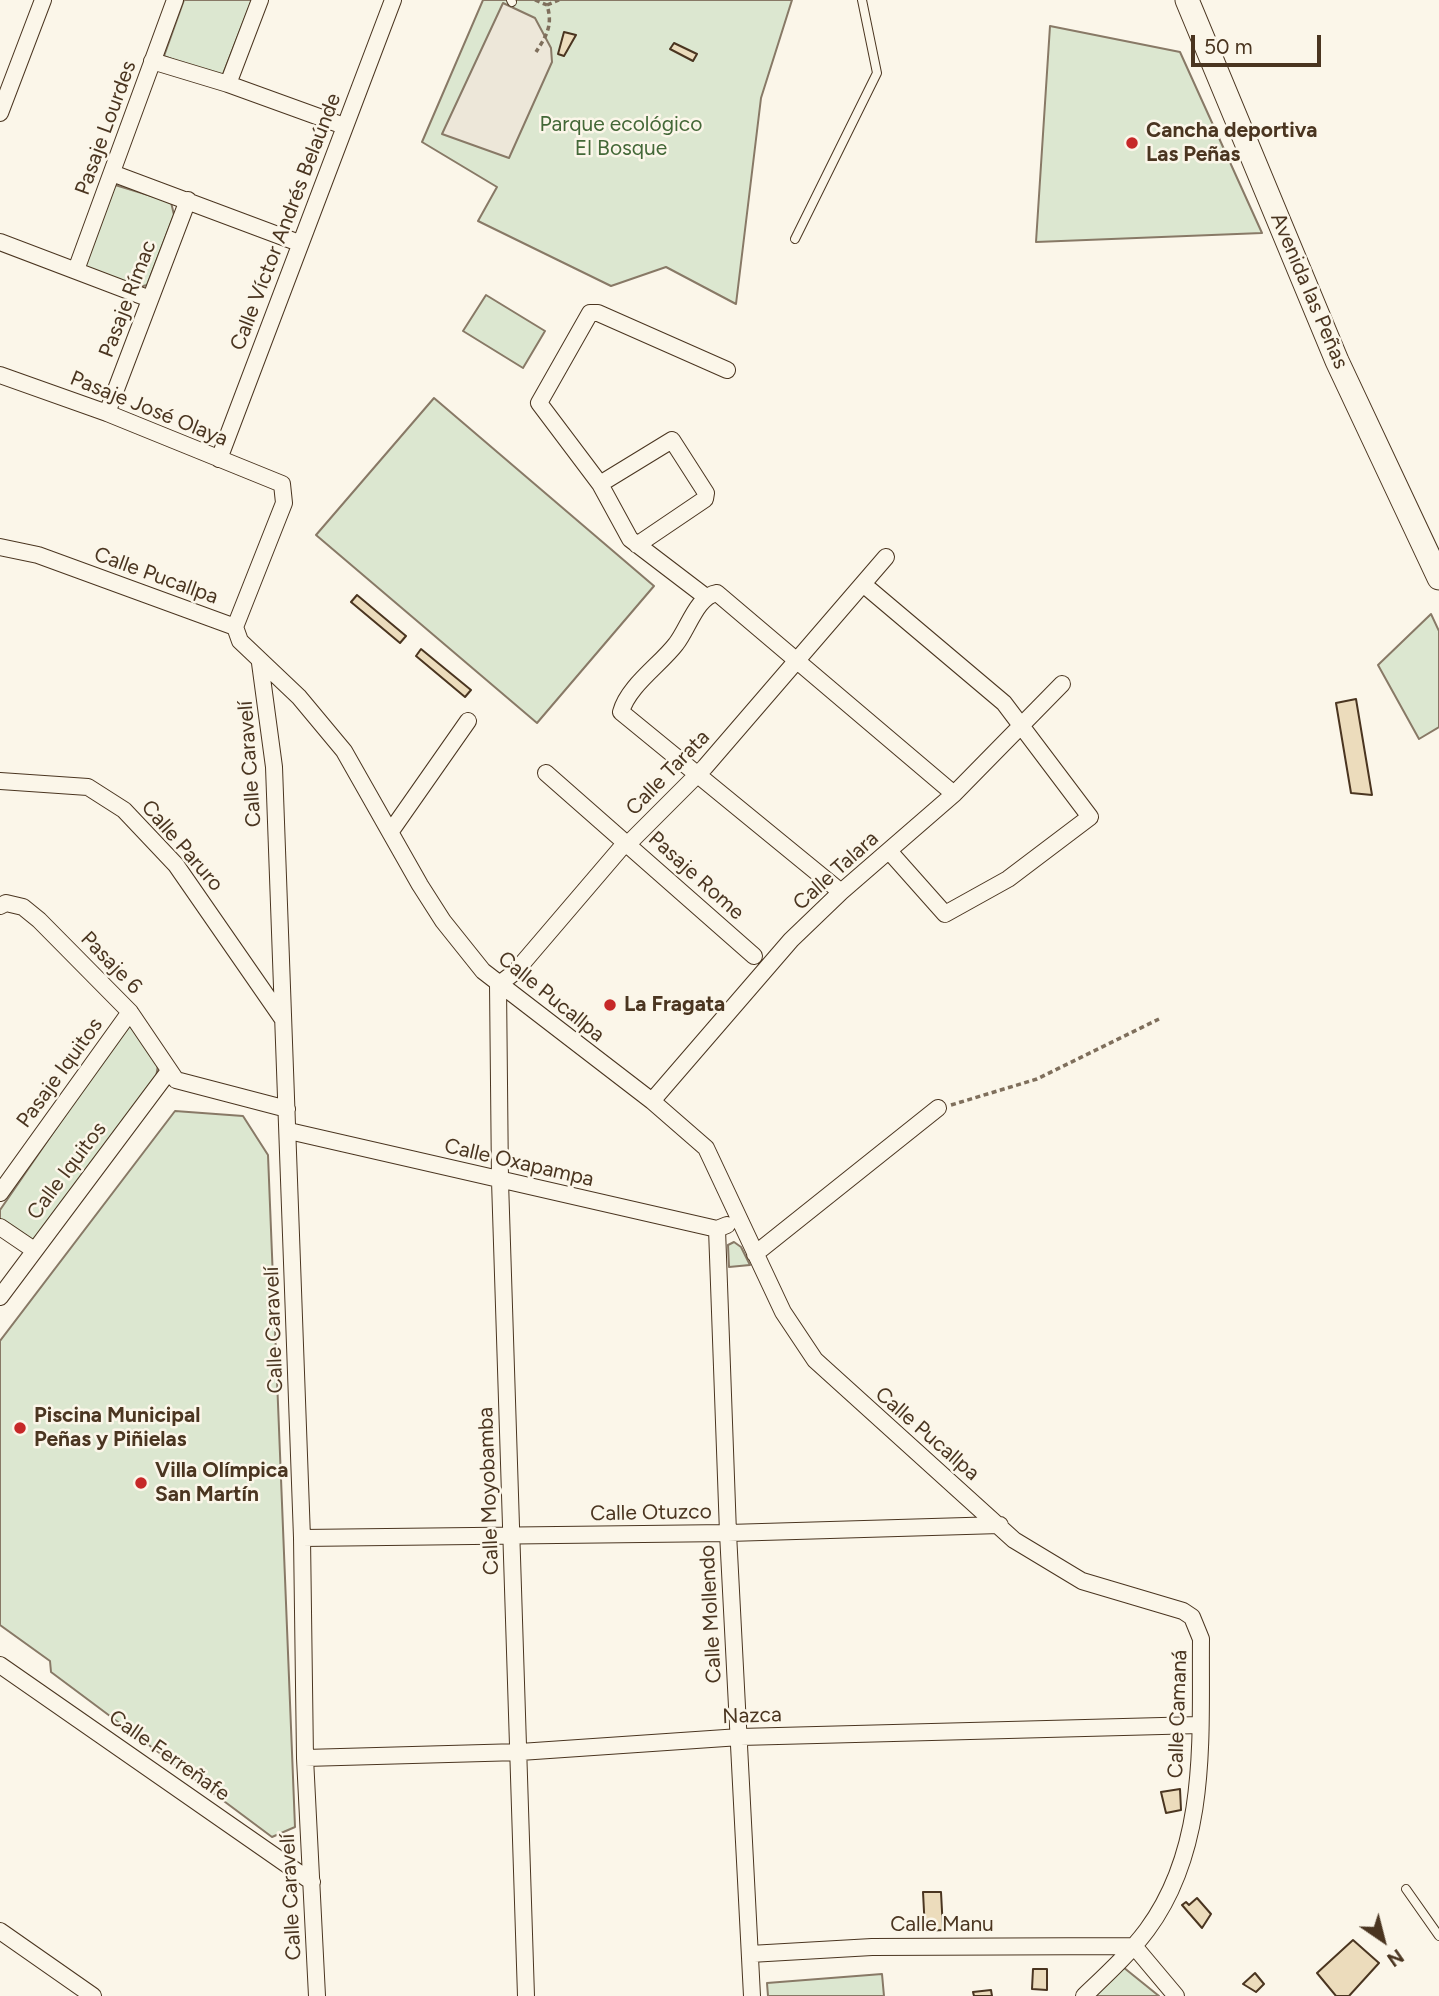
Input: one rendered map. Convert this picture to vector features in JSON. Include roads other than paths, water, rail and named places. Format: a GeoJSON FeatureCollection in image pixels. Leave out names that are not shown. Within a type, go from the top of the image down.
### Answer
{"type":"FeatureCollection","features":[{"type":"Feature","properties":{"kind":"street"},"geometry":{"type":"LineString","coordinates":[[0,113],[43,0]]}},
{"type":"Feature","properties":{"kind":"street","name":"Pasaje Lourdes"},"geometry":{"type":"LineString","coordinates":[[76,270],[175,0]]}},
{"type":"Feature","properties":{"kind":"street"},"geometry":{"type":"LineString","coordinates":[[228,84],[260,0]]}},
{"type":"Feature","properties":{"kind":"street","name":"Calle Víctor Andrés Belaúnde"},"geometry":{"type":"LineString","coordinates":[[219,459],[393,0]]}},
{"type":"Feature","properties":{"kind":"street","name":"Avenida las Peñas"},"geometry":{"type":"LineString","coordinates":[[1187,0],[1337,360],[1439,578]]}},
{"type":"Feature","properties":{"kind":"street"},"geometry":{"type":"LineString","coordinates":[[152,61],[228,84],[344,126]]}},
{"type":"Feature","properties":{"kind":"street"},"geometry":{"type":"LineString","coordinates":[[112,173],[299,243]]}},
{"type":"Feature","properties":{"kind":"street","name":"Pasaje Rímac"},"geometry":{"type":"LineString","coordinates":[[107,413],[188,201]]}},
{"type":"Feature","properties":{"kind":"street"},"geometry":{"type":"LineString","coordinates":[[0,242],[150,299]]}},
{"type":"Feature","properties":{"kind":"street"},"geometry":{"type":"LineString","coordinates":[[706,597],[630,539],[600,484],[539,403],[539,397],[590,313],[598,313],[727,370]]}},
{"type":"Feature","properties":{"kind":"street","name":"Pasaje José Olaya"},"geometry":{"type":"LineString","coordinates":[[0,375],[107,413],[282,484],[284,503],[234,627]]}},
{"type":"Feature","properties":{"kind":"street"},"geometry":{"type":"LineString","coordinates":[[600,484],[669,440],[674,441],[707,496],[637,545]]}},
{"type":"Feature","properties":{"kind":"street","name":"Calle Pucallpa"},"geometry":{"type":"LineString","coordinates":[[0,547],[38,555],[234,627],[240,641],[260,663],[299,697],[344,751],[443,921],[498,985],[652,1101],[706,1148],[794,1333],[815,1360],[864,1408],[1000,1525]]}},
{"type":"Feature","properties":{"kind":"street","name":"Calle Tarata"},"geometry":{"type":"LineString","coordinates":[[498,985],[515,972],[621,848],[628,845],[698,775],[886,557]]}},
{"type":"Feature","properties":{"kind":"street"},"geometry":{"type":"LineString","coordinates":[[863,584],[984,686],[1021,725],[1090,817],[1008,879],[945,914],[888,851]]}},
{"type":"Feature","properties":{"kind":"street"},"geometry":{"type":"LineString","coordinates":[[841,891],[620,710],[651,670],[676,644],[706,597],[717,593],[796,663],[954,793]]}},
{"type":"Feature","properties":{"kind":"street","name":"Calle Caravelí"},"geometry":{"type":"LineString","coordinates":[[260,663],[274,767],[302,1538],[305,1758],[317,1996]]}},
{"type":"Feature","properties":{"kind":"street","name":"Calle Talara"},"geometry":{"type":"LineString","coordinates":[[652,1101],[792,940],[841,891],[954,793],[1062,684]]}},
{"type":"Feature","properties":{"kind":"street"},"geometry":{"type":"LineString","coordinates":[[391,831],[468,721]]}},
{"type":"Feature","properties":{"kind":"street","name":"Pasaje Rome"},"geometry":{"type":"LineString","coordinates":[[546,773],[754,956]]}},
{"type":"Feature","properties":{"kind":"street","name":"Calle Paruro"},"geometry":{"type":"LineString","coordinates":[[0,781],[88,787],[124,810],[176,865],[282,1017]]}},
{"type":"Feature","properties":{"kind":"street","name":"Pasaje 6"},"geometry":{"type":"LineString","coordinates":[[3,905],[23,908],[39,919],[130,1012],[169,1071]]}},
{"type":"Feature","properties":{"kind":"street","name":"Calle Moyobamba"},"geometry":{"type":"LineString","coordinates":[[498,985],[500,1181],[526,1996]]}},
{"type":"Feature","properties":{"kind":"street","name":"Pasaje Iquitos"},"geometry":{"type":"LineString","coordinates":[[0,1193],[130,1012]]}},
{"type":"Feature","properties":{"kind":"street"},"geometry":{"type":"LineString","coordinates":[[169,1071],[176,1080],[287,1109]]}},
{"type":"Feature","properties":{"kind":"street","name":"Calle Iquitos"},"geometry":{"type":"LineString","coordinates":[[0,1297],[169,1071]]}},
{"type":"Feature","properties":{"kind":"street"},"geometry":{"type":"LineString","coordinates":[[755,1254],[939,1108]]}},
{"type":"Feature","properties":{"kind":"street","name":"Calle Oxapampa"},"geometry":{"type":"LineString","coordinates":[[289,1131],[717,1229]]}},
{"type":"Feature","properties":{"kind":"street"},"geometry":{"type":"LineString","coordinates":[[717,1229],[738,1219]]}},
{"type":"Feature","properties":{"kind":"street"},"geometry":{"type":"LineString","coordinates":[[0,1227],[34,1250]]}},
{"type":"Feature","properties":{"kind":"street","name":"Calle Mollendo"},"geometry":{"type":"LineString","coordinates":[[717,1229],[728,1534],[752,1996]]}},
{"type":"Feature","properties":{"kind":"street","name":"Calle Otuzco"},"geometry":{"type":"LineString","coordinates":[[302,1538],[728,1534],[1000,1525]]}},
{"type":"Feature","properties":{"kind":"street","name":"Calle Camaná"},"geometry":{"type":"LineString","coordinates":[[1000,1525],[1014,1540],[1082,1581],[1175,1608],[1192,1617],[1201,1639],[1196,1815],[1173,1883],[1149,1928],[1084,1996]]}},
{"type":"Feature","properties":{"kind":"street","name":"Calle Ferreñafe"},"geometry":{"type":"LineString","coordinates":[[1,1668],[312,1882]]}},
{"type":"Feature","properties":{"kind":"street","name":"Nazca"},"geometry":{"type":"LineString","coordinates":[[305,1758],[520,1752],[740,1737],[1200,1725]]}},
{"type":"Feature","properties":{"kind":"street"},"geometry":{"type":"LineString","coordinates":[[0,1931],[93,1996]]}},
{"type":"Feature","properties":{"kind":"street"},"geometry":{"type":"LineString","coordinates":[[1134,1946],[1176,1996]]}},
{"type":"Feature","properties":{"kind":"street","name":"Calle Manu"},"geometry":{"type":"LineString","coordinates":[[750,1954],[872,1947],[1134,1946]]}},
{"type":"Feature","properties":{"kind":"lane"},"geometry":{"type":"LineString","coordinates":[[795,239],[877,73],[862,0]]}},
{"type":"Feature","properties":{"kind":"lane"},"geometry":{"type":"LineString","coordinates":[[1406,1889],[1439,1936]]}},
{"type":"Feature","properties":{"kind":"place","name":"Cancha deportiva Las Peñas"},"geometry":{"type":"Point","coordinates":[1132,143]}},
{"type":"Feature","properties":{"kind":"place","name":"La Fragata"},"geometry":{"type":"Point","coordinates":[610,1005]}},
{"type":"Feature","properties":{"kind":"place","name":"Piscina Municipal Peñas y Piñielas"},"geometry":{"type":"Point","coordinates":[20,1428]}},
{"type":"Feature","properties":{"kind":"place","name":"Villa Olímpica San Martín"},"geometry":{"type":"Point","coordinates":[141,1483]}},
{"type":"Feature","properties":{"kind":"park label","name":"Parque ecológico El Bosque"},"geometry":{"type":"Point","coordinates":[621,137]}}]}
